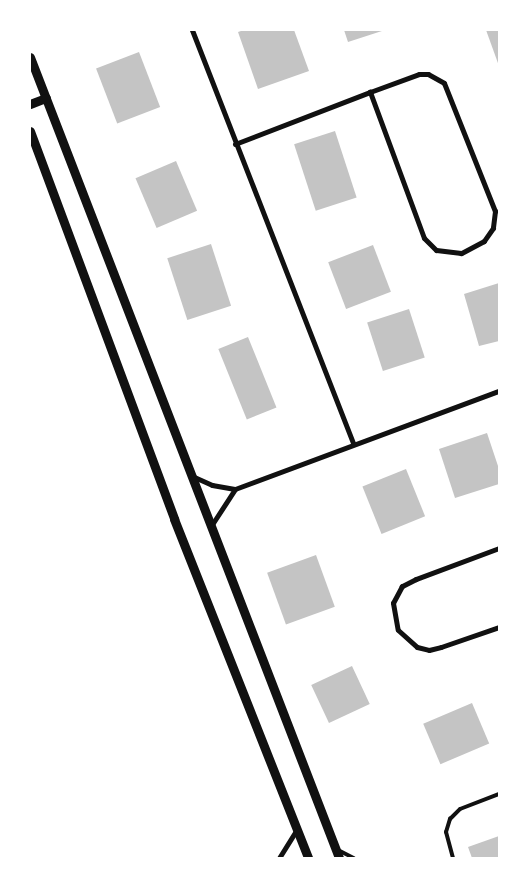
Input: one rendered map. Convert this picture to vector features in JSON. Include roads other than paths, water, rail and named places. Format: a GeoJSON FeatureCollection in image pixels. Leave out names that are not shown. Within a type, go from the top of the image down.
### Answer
{"type":"FeatureCollection","features":[{"type":"Feature","properties":{"kind":"street"},"geometry":{"type":"LineString","coordinates":[[192,30],[353,444]]}},
{"type":"Feature","properties":{"kind":"street"},"geometry":{"type":"LineString","coordinates":[[30,57],[32,69],[46,98],[339,858]]}},
{"type":"Feature","properties":{"kind":"street"},"geometry":{"type":"LineString","coordinates":[[235,144],[370,92],[419,74],[428,74],[444,83],[494,211],[493,228],[478,246],[451,253],[436,250],[424,238],[370,92]]}},
{"type":"Feature","properties":{"kind":"street"},"geometry":{"type":"LineString","coordinates":[[30,104],[46,98]]}},
{"type":"Feature","properties":{"kind":"street"},"geometry":{"type":"LineString","coordinates":[[30,132],[174,519],[298,828],[308,858]]}},
{"type":"Feature","properties":{"kind":"street"},"geometry":{"type":"LineString","coordinates":[[192,476],[212,485],[234,489],[499,391]]}},
{"type":"Feature","properties":{"kind":"street"},"geometry":{"type":"LineString","coordinates":[[211,528],[234,489]]}},
{"type":"Feature","properties":{"kind":"street"},"geometry":{"type":"LineString","coordinates":[[499,548],[402,586],[393,609],[398,630],[406,640],[429,650],[499,627]]}},
{"type":"Feature","properties":{"kind":"street"},"geometry":{"type":"LineString","coordinates":[[279,858],[298,828]]}},
{"type":"Feature","properties":{"kind":"lane"},"geometry":{"type":"LineString","coordinates":[[453,858],[446,832],[450,818],[460,809],[499,794]]}},
{"type":"Feature","properties":{"kind":"lane"},"geometry":{"type":"LineString","coordinates":[[335,847],[354,858]]}}]}
